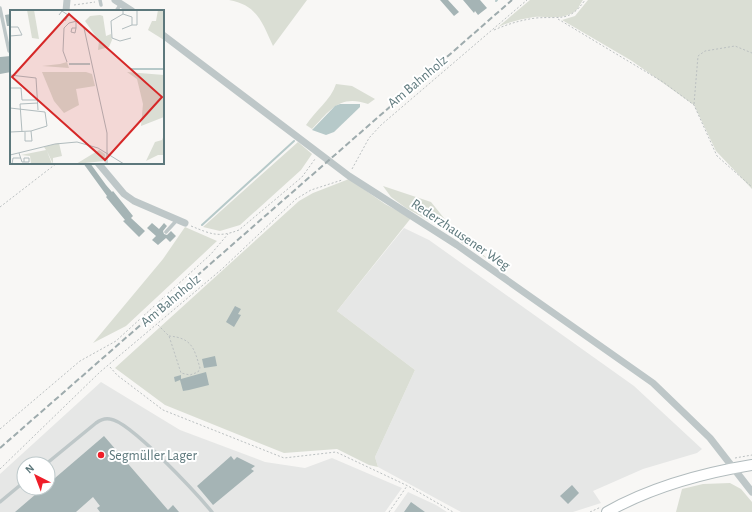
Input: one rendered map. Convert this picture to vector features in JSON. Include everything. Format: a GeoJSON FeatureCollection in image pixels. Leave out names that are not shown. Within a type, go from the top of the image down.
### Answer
{"type":"FeatureCollection","features":[{"type":"Feature","properties":{"kind":"main road"},"geometry":{"type":"LineString","coordinates":[[607,512],[671,485],[729,464],[752,465]]}},
{"type":"Feature","properties":{"kind":"street"},"geometry":{"type":"LineString","coordinates":[[118,2],[130,10]]}},
{"type":"Feature","properties":{"kind":"street","name":"Rederzhausener Weg"},"geometry":{"type":"LineString","coordinates":[[164,36],[350,176],[457,245],[653,383],[710,438],[752,492]]}},
{"type":"Feature","properties":{"kind":"street"},"geometry":{"type":"LineString","coordinates":[[99,164],[124,194],[134,201],[185,223]]}},
{"type":"Feature","properties":{"kind":"lane"},"geometry":{"type":"LineString","coordinates":[[0,8],[9,38],[9,51]]}},
{"type":"Feature","properties":{"kind":"lane"},"geometry":{"type":"LineString","coordinates":[[166,232],[177,220]]}},
{"type":"Feature","properties":{"kind":"lane"},"geometry":{"type":"LineString","coordinates":[[56,456],[96,423],[104,419],[116,420],[125,426],[160,457],[210,511]]}},
{"type":"Feature","properties":{"kind":"lane"},"geometry":{"type":"LineString","coordinates":[[0,502],[16,489]]}},
{"type":"Feature","properties":{"kind":"path","name":"Am Bahnholz"},"geometry":{"type":"LineString","coordinates":[[0,469],[100,372],[158,325],[222,269],[296,199],[311,190],[340,181],[350,176],[369,138],[380,125],[527,0]]}},
{"type":"Feature","properties":{"kind":"path"},"geometry":{"type":"LineString","coordinates":[[491,31],[513,22],[537,18],[558,19],[570,16],[578,11],[585,0]]}},
{"type":"Feature","properties":{"kind":"path"},"geometry":{"type":"LineString","coordinates":[[67,8],[100,2]]}},
{"type":"Feature","properties":{"kind":"path"},"geometry":{"type":"LineString","coordinates":[[558,19],[663,82],[694,105]]}},
{"type":"Feature","properties":{"kind":"path"},"geometry":{"type":"LineString","coordinates":[[752,53],[735,46],[705,51],[698,56],[694,105],[717,156],[752,187]]}},
{"type":"Feature","properties":{"kind":"path"},"geometry":{"type":"LineString","coordinates":[[185,223],[211,235],[228,234],[239,230],[302,177],[320,152]]}},
{"type":"Feature","properties":{"kind":"path"},"geometry":{"type":"LineString","coordinates":[[0,207],[56,164]]}},
{"type":"Feature","properties":{"kind":"path"},"geometry":{"type":"LineString","coordinates":[[0,429],[80,361],[116,341],[211,254],[228,234]]}},
{"type":"Feature","properties":{"kind":"path"},"geometry":{"type":"LineString","coordinates":[[158,325],[169,336],[181,373],[190,375],[198,372],[200,368],[189,342],[185,338],[169,336]]}},
{"type":"Feature","properties":{"kind":"path"},"geometry":{"type":"LineString","coordinates":[[109,366],[117,376],[163,410],[284,458],[336,452],[408,486],[453,512]]}},
{"type":"Feature","properties":{"kind":"path"},"geometry":{"type":"LineString","coordinates":[[729,464],[752,455]]}},
{"type":"Feature","properties":{"kind":"path"},"geometry":{"type":"LineString","coordinates":[[389,512],[408,486]]}},
{"type":"Feature","properties":{"kind":"shaded area"},"geometry":{"type":"Polygon","coordinates":[[[229,0],[307,0],[273,46],[262,22],[252,10],[238,2],[229,0]]]}},
{"type":"Feature","properties":{"kind":"shaded area"},"geometry":{"type":"Polygon","coordinates":[[[530,0],[583,0],[575,11],[565,16],[534,17],[515,21],[498,27],[530,0]]]}},
{"type":"Feature","properties":{"kind":"shaded area"},"geometry":{"type":"Polygon","coordinates":[[[588,0],[752,0],[752,189],[716,151],[694,105],[632,61],[562,20],[575,16],[588,0]]]}},
{"type":"Feature","properties":{"kind":"shaded area"},"geometry":{"type":"Polygon","coordinates":[[[336,84],[352,86],[375,99],[368,104],[358,101],[350,101],[336,106],[330,110],[312,129],[306,125],[327,100],[336,84]]]}},
{"type":"Feature","properties":{"kind":"shaded area"},"geometry":{"type":"Polygon","coordinates":[[[340,104],[360,104],[360,107],[334,132],[326,135],[312,130],[335,106],[340,104]]]}},
{"type":"Feature","properties":{"kind":"shaded area"},"geometry":{"type":"Polygon","coordinates":[[[298,142],[312,154],[301,170],[240,225],[220,231],[203,227],[298,142]]]}},
{"type":"Feature","properties":{"kind":"shaded area"},"geometry":{"type":"Polygon","coordinates":[[[349,179],[385,204],[411,218],[337,311],[415,370],[375,457],[378,467],[369,465],[337,449],[284,453],[165,405],[115,368],[299,201],[313,193],[349,179]]]}},
{"type":"Feature","properties":{"kind":"shaded area"},"geometry":{"type":"Polygon","coordinates":[[[383,186],[431,202],[452,228],[488,259],[462,243],[448,231],[406,208],[391,197],[383,186]]]}},
{"type":"Feature","properties":{"kind":"shaded area"},"geometry":{"type":"Polygon","coordinates":[[[185,227],[217,241],[126,326],[93,343],[163,259],[185,227]]]}},
{"type":"Feature","properties":{"kind":"shaded area"},"geometry":{"type":"Polygon","coordinates":[[[404,228],[429,240],[634,386],[702,449],[697,453],[643,469],[593,491],[601,503],[573,512],[461,512],[378,467],[375,457],[415,370],[337,311],[404,228]]]}},
{"type":"Feature","properties":{"kind":"shaded area"},"geometry":{"type":"Polygon","coordinates":[[[101,382],[180,430],[265,462],[305,468],[332,458],[402,488],[385,512],[0,512],[0,474],[16,459],[16,496],[56,496],[56,456],[20,456],[101,382]]]}},
{"type":"Feature","properties":{"kind":"shaded area"},"geometry":{"type":"Polygon","coordinates":[[[730,483],[741,489],[752,502],[752,512],[676,512],[682,489],[703,484],[730,483]]]}},
{"type":"Feature","properties":{"kind":"shaded area"},"geometry":{"type":"Polygon","coordinates":[[[408,492],[436,505],[447,512],[394,512],[408,492]]]}},
{"type":"Feature","properties":{"kind":"building"},"geometry":{"type":"Polygon","coordinates":[[[440,0],[448,0],[459,12],[454,16],[440,0]]]}},
{"type":"Feature","properties":{"kind":"building"},"geometry":{"type":"Polygon","coordinates":[[[463,0],[480,0],[487,8],[478,15],[475,11],[474,13],[463,0]]]}},
{"type":"Feature","properties":{"kind":"building"},"geometry":{"type":"Polygon","coordinates":[[[10,14],[10,26],[7,26],[5,15],[10,14]]]}},
{"type":"Feature","properties":{"kind":"building"},"geometry":{"type":"Polygon","coordinates":[[[10,56],[10,72],[0,74],[0,57],[10,56]]]}},
{"type":"Feature","properties":{"kind":"building"},"geometry":{"type":"Polygon","coordinates":[[[84,164],[91,164],[106,185],[112,192],[113,191],[133,216],[131,218],[145,231],[139,237],[123,221],[125,220],[106,197],[107,196],[84,164]]]}},
{"type":"Feature","properties":{"kind":"building"},"geometry":{"type":"Polygon","coordinates":[[[152,223],[159,229],[164,223],[167,226],[163,231],[164,234],[167,235],[171,231],[176,236],[170,242],[166,238],[158,245],[152,240],[156,236],[147,228],[152,223]]]}},
{"type":"Feature","properties":{"kind":"building"},"geometry":{"type":"Polygon","coordinates":[[[235,306],[241,309],[238,314],[241,315],[234,327],[226,322],[235,306]]]}},
{"type":"Feature","properties":{"kind":"building"},"geometry":{"type":"Polygon","coordinates":[[[215,356],[217,366],[204,368],[202,359],[215,356]]]}},
{"type":"Feature","properties":{"kind":"building"},"geometry":{"type":"Polygon","coordinates":[[[206,372],[209,385],[183,391],[180,380],[175,382],[174,377],[181,375],[181,379],[206,372]]]}},
{"type":"Feature","properties":{"kind":"building","name":"Segmüller Lager"},"geometry":{"type":"Polygon","coordinates":[[[104,436],[168,510],[173,505],[179,512],[100,512],[97,508],[100,506],[93,497],[76,512],[15,512],[34,496],[56,496],[56,477],[104,436]]]}},
{"type":"Feature","properties":{"kind":"building"},"geometry":{"type":"Polygon","coordinates":[[[231,456],[234,460],[237,457],[255,466],[251,469],[254,471],[213,505],[197,486],[231,456]]]}},
{"type":"Feature","properties":{"kind":"building"},"geometry":{"type":"Polygon","coordinates":[[[572,485],[579,493],[568,504],[560,496],[572,485]]]}},
{"type":"Feature","properties":{"kind":"building"},"geometry":{"type":"Polygon","coordinates":[[[411,502],[425,512],[404,512],[411,502]]]}},
{"type":"Feature","properties":{"kind":"waterway"},"geometry":{"type":"LineString","coordinates":[[202,225],[294,141]]}},
{"type":"Feature","properties":{"kind":"railway"},"geometry":{"type":"LineString","coordinates":[[0,448],[512,0]]}},
{"type":"Feature","properties":{"kind":"place","name":"Segmüller Lager"},"geometry":{"type":"Point","coordinates":[101,455]}}]}
